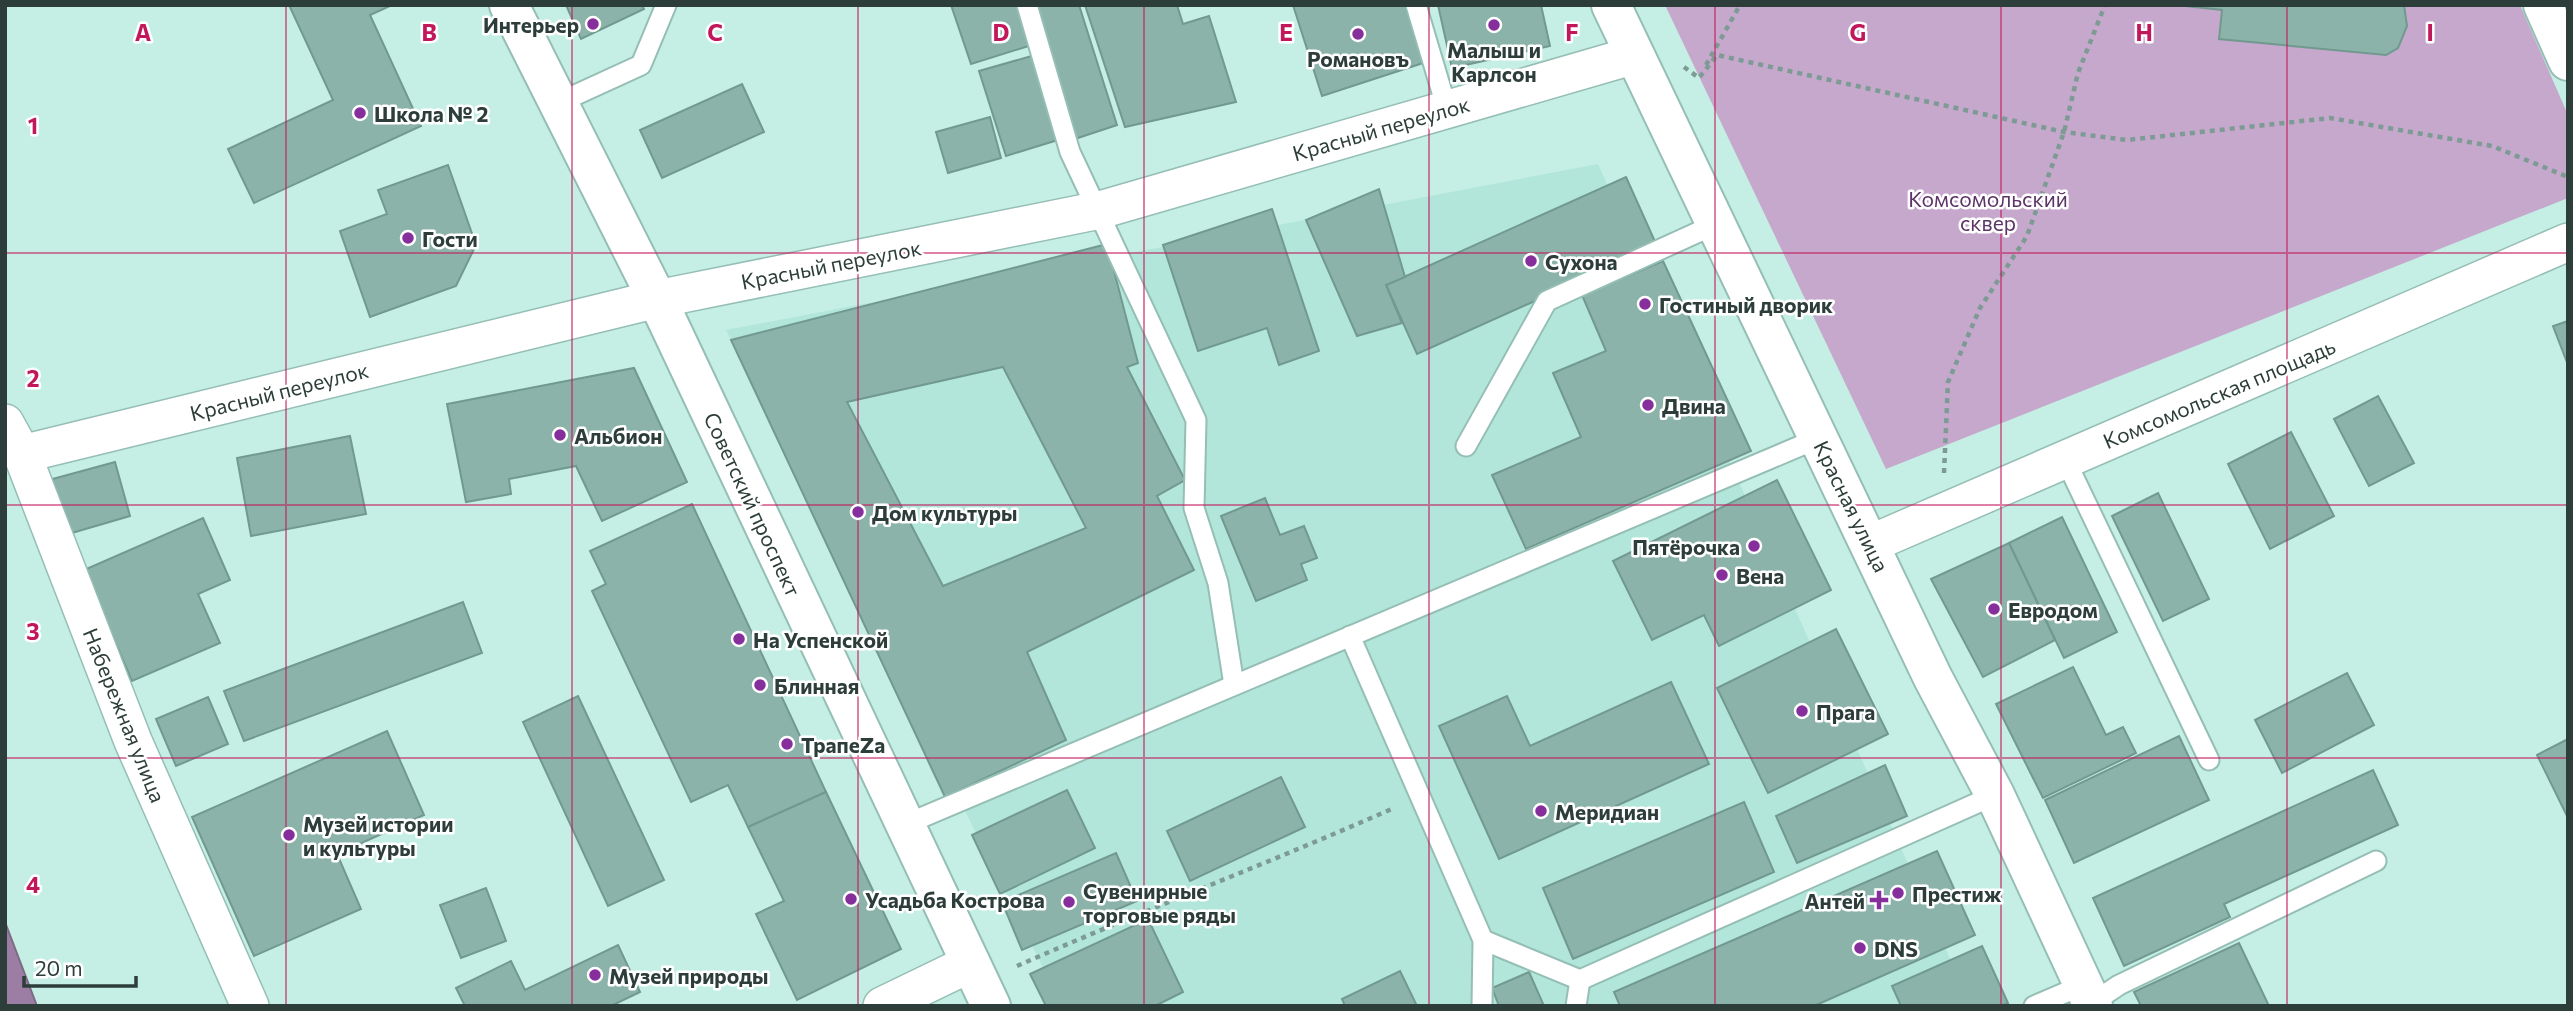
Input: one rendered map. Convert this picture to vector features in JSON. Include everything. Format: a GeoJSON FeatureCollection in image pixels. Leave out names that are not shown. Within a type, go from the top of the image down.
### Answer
{"type":"FeatureCollection","features":[{"type":"Feature","properties":{"kind":"street","name":"Советский проспект"},"geometry":{"type":"LineString","coordinates":[[509,5],[657,299],[991,1006]]}},
{"type":"Feature","properties":{"kind":"street","name":"Красная улица"},"geometry":{"type":"LineString","coordinates":[[1611,5],[1933,678],[1995,795],[2089,998]]}},
{"type":"Feature","properties":{"kind":"street"},"geometry":{"type":"LineString","coordinates":[[2543,5],[2568,61]]}},
{"type":"Feature","properties":{"kind":"street","name":"Красный переулок"},"geometry":{"type":"LineString","coordinates":[[14,438],[657,299],[1100,210],[1635,55]]}},
{"type":"Feature","properties":{"kind":"street","name":"Комсомольская площадь"},"geometry":{"type":"LineString","coordinates":[[1870,544],[2568,242]]}},
{"type":"Feature","properties":{"kind":"street","name":"Набережная улица"},"geometry":{"type":"LineString","coordinates":[[14,438],[133,741],[250,1006]]}},
{"type":"Feature","properties":{"kind":"street"},"geometry":{"type":"LineString","coordinates":[[882,1006],[971,963]]}},
{"type":"Feature","properties":{"kind":"lane"},"geometry":{"type":"LineString","coordinates":[[558,103],[641,65],[666,5]]}},
{"type":"Feature","properties":{"kind":"lane"},"geometry":{"type":"LineString","coordinates":[[1027,5],[1070,152],[1100,210],[1196,420],[1194,508],[1218,583],[1234,685]]}},
{"type":"Feature","properties":{"kind":"lane"},"geometry":{"type":"LineString","coordinates":[[1416,5],[1447,109]]}},
{"type":"Feature","properties":{"kind":"lane"},"geometry":{"type":"LineString","coordinates":[[1466,446],[1547,301],[1716,224]]}},
{"type":"Feature","properties":{"kind":"lane"},"geometry":{"type":"LineString","coordinates":[[904,825],[1819,438]]}},
{"type":"Feature","properties":{"kind":"lane"},"geometry":{"type":"LineString","coordinates":[[2065,459],[2209,760]]}},
{"type":"Feature","properties":{"kind":"lane"},"geometry":{"type":"LineString","coordinates":[[1350,636],[1483,940],[1482,1006]]}},
{"type":"Feature","properties":{"kind":"lane"},"geometry":{"type":"LineString","coordinates":[[1483,940],[1580,980],[1995,795]]}},
{"type":"Feature","properties":{"kind":"lane"},"geometry":{"type":"LineString","coordinates":[[2034,1006],[2089,998],[2376,861]]}},
{"type":"Feature","properties":{"kind":"lane"},"geometry":{"type":"LineString","coordinates":[[1576,1006],[1580,980]]}},
{"type":"Feature","properties":{"kind":"path"},"geometry":{"type":"LineString","coordinates":[[1699,78],[1740,5]]}},
{"type":"Feature","properties":{"kind":"path"},"geometry":{"type":"LineString","coordinates":[[1943,512],[1948,382],[1980,309],[2027,236],[2064,132],[2078,73],[2105,5]]}},
{"type":"Feature","properties":{"kind":"path"},"geometry":{"type":"LineString","coordinates":[[1635,55],[1670,55],[1699,78]]}},
{"type":"Feature","properties":{"kind":"path"},"geometry":{"type":"LineString","coordinates":[[1699,78],[1717,55],[2064,132],[2127,140],[2330,118],[2492,146],[2568,177]]}},
{"type":"Feature","properties":{"kind":"path"},"geometry":{"type":"LineString","coordinates":[[1017,966],[1119,922],[1233,878],[1420,796]]}},
{"type":"Feature","properties":{"kind":"shaded area"},"geometry":{"type":"Polygon","coordinates":[[[1598,164],[1971,1006],[1062,1006],[726,330],[1598,164]]]}},
{"type":"Feature","properties":{"kind":"shaded area"},"geometry":{"type":"Polygon","coordinates":[[[5,922],[37,1006],[5,1006],[5,922]]]}},
{"type":"Feature","properties":{"kind":"green space","name":"Комсомольский сквер"},"geometry":{"type":"Polygon","coordinates":[[[1665,5],[2520,5],[2568,115],[2568,198],[1886,469],[1665,5]]]}},
{"type":"Feature","properties":{"kind":"building","name":"Школа № 2"},"geometry":{"type":"Polygon","coordinates":[[[289,5],[392,5],[370,15],[421,126],[254,203],[228,149],[333,100],[289,5]]]}},
{"type":"Feature","properties":{"kind":"building","name":"Интерьер"},"geometry":{"type":"Polygon","coordinates":[[[566,5],[642,5],[644,9],[581,39],[566,5]]]}},
{"type":"Feature","properties":{"kind":"building"},"geometry":{"type":"Polygon","coordinates":[[[951,5],[1022,5],[1035,44],[971,64],[951,5]]]}},
{"type":"Feature","properties":{"kind":"building"},"geometry":{"type":"Polygon","coordinates":[[[1030,5],[1079,5],[1117,125],[1072,140],[1030,5]]]}},
{"type":"Feature","properties":{"kind":"building"},"geometry":{"type":"Polygon","coordinates":[[[1085,5],[1177,5],[1183,24],[1209,16],[1236,102],[1125,127],[1085,5]]]}},
{"type":"Feature","properties":{"kind":"building","name":"Романовъ"},"geometry":{"type":"Polygon","coordinates":[[[1293,5],[1405,5],[1423,63],[1322,96],[1293,5]]]}},
{"type":"Feature","properties":{"kind":"building","name":"Малыш и Карлсон"},"geometry":{"type":"Polygon","coordinates":[[[1438,5],[1541,5],[1550,46],[1452,68],[1438,5]]]}},
{"type":"Feature","properties":{"kind":"building"},"geometry":{"type":"Polygon","coordinates":[[[2176,5],[2404,5],[2407,26],[2398,48],[2386,55],[2219,39],[2222,10],[2176,5]]]}},
{"type":"Feature","properties":{"kind":"building"},"geometry":{"type":"Polygon","coordinates":[[[1035,55],[1061,139],[1006,156],[979,71],[1035,55]]]}},
{"type":"Feature","properties":{"kind":"building"},"geometry":{"type":"Polygon","coordinates":[[[742,84],[764,132],[662,178],[640,130],[742,84]]]}},
{"type":"Feature","properties":{"kind":"building"},"geometry":{"type":"Polygon","coordinates":[[[990,117],[1001,158],[948,173],[936,132],[990,117]]]}},
{"type":"Feature","properties":{"kind":"building","name":"Гости"},"geometry":{"type":"Polygon","coordinates":[[[448,165],[476,245],[456,286],[370,317],[340,231],[387,214],[378,190],[448,165]]]}},
{"type":"Feature","properties":{"kind":"building","name":"Сухона"},"geometry":{"type":"Polygon","coordinates":[[[1626,177],[1657,246],[1417,354],[1386,285],[1626,177]]]}},
{"type":"Feature","properties":{"kind":"building"},"geometry":{"type":"Polygon","coordinates":[[[1379,189],[1405,277],[1386,285],[1402,323],[1357,336],[1306,220],[1379,189]]]}},
{"type":"Feature","properties":{"kind":"building"},"geometry":{"type":"Polygon","coordinates":[[[1272,209],[1319,351],[1279,365],[1267,328],[1198,351],[1163,245],[1272,209]]]}},
{"type":"Feature","properties":{"kind":"building","name":"Дом культуры"},"geometry":{"type":"Polygon","coordinates":[[[1107,244],[1138,363],[1127,367],[1185,480],[1157,496],[1194,570],[1027,652],[1066,740],[945,797],[731,340],[1107,244]],[[1003,367],[847,402],[943,586],[1086,528],[1003,367]]]}},
{"type":"Feature","properties":{"kind":"building","name":"Двина"},"geometry":{"type":"Polygon","coordinates":[[[1663,261],[1751,451],[1526,549],[1492,475],[1581,437],[1553,373],[1606,351],[1582,295],[1663,261]]]}},
{"type":"Feature","properties":{"kind":"building"},"geometry":{"type":"Polygon","coordinates":[[[2568,321],[2568,365],[2553,326],[2568,321]]]}},
{"type":"Feature","properties":{"kind":"building","name":"Альбион"},"geometry":{"type":"Polygon","coordinates":[[[634,368],[687,482],[602,521],[576,466],[509,479],[511,494],[466,502],[447,404],[634,368]]]}},
{"type":"Feature","properties":{"kind":"building"},"geometry":{"type":"Polygon","coordinates":[[[2378,396],[2414,463],[2369,486],[2334,419],[2378,396]]]}},
{"type":"Feature","properties":{"kind":"building"},"geometry":{"type":"Polygon","coordinates":[[[2291,432],[2334,516],[2270,549],[2228,464],[2291,432]]]}},
{"type":"Feature","properties":{"kind":"building"},"geometry":{"type":"Polygon","coordinates":[[[350,436],[366,514],[251,536],[237,458],[350,436]]]}},
{"type":"Feature","properties":{"kind":"building"},"geometry":{"type":"Polygon","coordinates":[[[115,462],[130,516],[65,535],[49,480],[115,462]]]}},
{"type":"Feature","properties":{"kind":"building","name":"Вена"},"geometry":{"type":"Polygon","coordinates":[[[1777,480],[1831,590],[1719,646],[1704,615],[1652,640],[1613,561],[1777,480]]]}},
{"type":"Feature","properties":{"kind":"building"},"geometry":{"type":"Polygon","coordinates":[[[2158,493],[2209,599],[2163,621],[2112,516],[2158,493]]]}},
{"type":"Feature","properties":{"kind":"building"},"geometry":{"type":"Polygon","coordinates":[[[1265,498],[1280,535],[1304,526],[1317,558],[1301,564],[1307,580],[1256,601],[1221,516],[1265,498]]]}},
{"type":"Feature","properties":{"kind":"building"},"geometry":{"type":"Polygon","coordinates":[[[692,504],[826,792],[748,827],[728,785],[691,802],[592,591],[606,584],[590,551],[692,504]]]}},
{"type":"Feature","properties":{"kind":"building"},"geometry":{"type":"Polygon","coordinates":[[[2062,517],[2117,632],[2064,658],[2009,543],[2062,517]]]}},
{"type":"Feature","properties":{"kind":"building"},"geometry":{"type":"Polygon","coordinates":[[[203,518],[230,580],[198,594],[220,643],[132,681],[84,570],[203,518]]]}},
{"type":"Feature","properties":{"kind":"building","name":"Евродом"},"geometry":{"type":"Polygon","coordinates":[[[2009,543],[2055,640],[1983,677],[1931,579],[2009,543]]]}},
{"type":"Feature","properties":{"kind":"building"},"geometry":{"type":"Polygon","coordinates":[[[463,602],[482,653],[244,741],[224,691],[463,602]]]}},
{"type":"Feature","properties":{"kind":"building","name":"Прага"},"geometry":{"type":"Polygon","coordinates":[[[1836,629],[1888,734],[1768,793],[1717,688],[1836,629]]]}},
{"type":"Feature","properties":{"kind":"building"},"geometry":{"type":"Polygon","coordinates":[[[2073,667],[2106,735],[2123,727],[2136,753],[2043,798],[1996,704],[2073,667]]]}},
{"type":"Feature","properties":{"kind":"building"},"geometry":{"type":"Polygon","coordinates":[[[2347,673],[2374,725],[2282,773],[2255,720],[2347,673]]]}},
{"type":"Feature","properties":{"kind":"building","name":"Меридиан"},"geometry":{"type":"Polygon","coordinates":[[[1671,682],[1709,764],[1499,859],[1439,726],[1507,696],[1530,746],[1671,682]]]}},
{"type":"Feature","properties":{"kind":"building"},"geometry":{"type":"Polygon","coordinates":[[[578,696],[664,880],[608,906],[523,722],[578,696]]]}},
{"type":"Feature","properties":{"kind":"building"},"geometry":{"type":"Polygon","coordinates":[[[208,697],[228,744],[176,766],[156,719],[208,697]]]}},
{"type":"Feature","properties":{"kind":"building","name":"Музей истории и культуры"},"geometry":{"type":"Polygon","coordinates":[[[387,731],[424,815],[337,854],[361,909],[254,956],[192,817],[387,731]]]}},
{"type":"Feature","properties":{"kind":"building"},"geometry":{"type":"Polygon","coordinates":[[[2179,736],[2209,800],[2074,863],[2045,800],[2179,736]]]}},
{"type":"Feature","properties":{"kind":"building"},"geometry":{"type":"Polygon","coordinates":[[[2568,739],[2568,818],[2537,755],[2568,739]]]}},
{"type":"Feature","properties":{"kind":"building"},"geometry":{"type":"Polygon","coordinates":[[[1885,765],[1907,816],[1797,863],[1776,816],[1885,765]]]}},
{"type":"Feature","properties":{"kind":"building"},"geometry":{"type":"Polygon","coordinates":[[[2373,770],[2398,825],[2224,904],[2230,917],[2124,966],[2093,898],[2373,770]]]}},
{"type":"Feature","properties":{"kind":"building"},"geometry":{"type":"Polygon","coordinates":[[[1281,777],[1305,827],[1190,881],[1167,831],[1281,777]]]}},
{"type":"Feature","properties":{"kind":"building"},"geometry":{"type":"Polygon","coordinates":[[[1067,790],[1095,848],[1000,894],[972,835],[1067,790]]]}},
{"type":"Feature","properties":{"kind":"building"},"geometry":{"type":"Polygon","coordinates":[[[826,792],[901,949],[797,1000],[756,914],[784,901],[748,827],[826,792]]]}},
{"type":"Feature","properties":{"kind":"building"},"geometry":{"type":"Polygon","coordinates":[[[1744,802],[1774,872],[1573,959],[1543,888],[1744,802]]]}},
{"type":"Feature","properties":{"kind":"building","name":"Престиж"},"geometry":{"type":"Polygon","coordinates":[[[1937,851],[1975,935],[1814,1006],[1620,1006],[1614,992],[1937,851]]]}},
{"type":"Feature","properties":{"kind":"building","name":"Сувенирные торговые ряды"},"geometry":{"type":"Polygon","coordinates":[[[1116,853],[1137,901],[1022,950],[1002,902],[1116,853]]]}},
{"type":"Feature","properties":{"kind":"building"},"geometry":{"type":"Polygon","coordinates":[[[486,888],[506,941],[461,958],[440,905],[486,888]]]}},
{"type":"Feature","properties":{"kind":"building"},"geometry":{"type":"Polygon","coordinates":[[[1148,919],[1183,992],[1155,1006],[1046,1006],[1030,974],[1148,919]]]}},
{"type":"Feature","properties":{"kind":"building"},"geometry":{"type":"Polygon","coordinates":[[[2239,943],[2269,1006],[2141,1006],[2134,992],[2239,943]]]}},
{"type":"Feature","properties":{"kind":"building","name":"Музей природы"},"geometry":{"type":"Polygon","coordinates":[[[618,945],[640,992],[611,1006],[465,1006],[456,988],[511,961],[525,990],[618,945]]]}},
{"type":"Feature","properties":{"kind":"building"},"geometry":{"type":"Polygon","coordinates":[[[1982,946],[2008,1003],[2001,1006],[1901,1006],[1892,986],[1982,946]]]}},
{"type":"Feature","properties":{"kind":"building"},"geometry":{"type":"Polygon","coordinates":[[[1400,971],[1417,1006],[1345,1006],[1342,999],[1400,971]]]}},
{"type":"Feature","properties":{"kind":"building"},"geometry":{"type":"Polygon","coordinates":[[[1529,972],[1544,1006],[1499,1006],[1492,988],[1529,972]]]}},
{"type":"Feature","properties":{"kind":"place","name":"Интерьер"},"geometry":{"type":"Point","coordinates":[593,24]}},
{"type":"Feature","properties":{"kind":"place","name":"Малыш и Карлсон"},"geometry":{"type":"Point","coordinates":[1494,25]}},
{"type":"Feature","properties":{"kind":"place","name":"Романовъ"},"geometry":{"type":"Point","coordinates":[1358,34]}},
{"type":"Feature","properties":{"kind":"place","name":"Школа № 2"},"geometry":{"type":"Point","coordinates":[360,113]}},
{"type":"Feature","properties":{"kind":"place","name":"Гости"},"geometry":{"type":"Point","coordinates":[408,238]}},
{"type":"Feature","properties":{"kind":"place","name":"Сухона"},"geometry":{"type":"Point","coordinates":[1531,261]}},
{"type":"Feature","properties":{"kind":"place","name":"Гостиный дворик"},"geometry":{"type":"Point","coordinates":[1645,304]}},
{"type":"Feature","properties":{"kind":"place","name":"Двина"},"geometry":{"type":"Point","coordinates":[1648,405]}},
{"type":"Feature","properties":{"kind":"place","name":"Альбион"},"geometry":{"type":"Point","coordinates":[560,435]}},
{"type":"Feature","properties":{"kind":"place","name":"Дом культуры"},"geometry":{"type":"Point","coordinates":[858,512]}},
{"type":"Feature","properties":{"kind":"place","name":"Пятёрочка"},"geometry":{"type":"Point","coordinates":[1754,546]}},
{"type":"Feature","properties":{"kind":"place","name":"Вена"},"geometry":{"type":"Point","coordinates":[1722,575]}},
{"type":"Feature","properties":{"kind":"place","name":"Евродом"},"geometry":{"type":"Point","coordinates":[1994,609]}},
{"type":"Feature","properties":{"kind":"place","name":"На Успенской"},"geometry":{"type":"Point","coordinates":[739,639]}},
{"type":"Feature","properties":{"kind":"place","name":"Блинная"},"geometry":{"type":"Point","coordinates":[760,685]}},
{"type":"Feature","properties":{"kind":"place","name":"Прага"},"geometry":{"type":"Point","coordinates":[1802,711]}},
{"type":"Feature","properties":{"kind":"place","name":"ТрапеZa"},"geometry":{"type":"Point","coordinates":[787,744]}},
{"type":"Feature","properties":{"kind":"place","name":"Меридиан"},"geometry":{"type":"Point","coordinates":[1541,811]}},
{"type":"Feature","properties":{"kind":"place","name":"Музей истории и культуры"},"geometry":{"type":"Point","coordinates":[289,835]}},
{"type":"Feature","properties":{"kind":"place","name":"Престиж"},"geometry":{"type":"Point","coordinates":[1898,893]}},
{"type":"Feature","properties":{"kind":"place","name":"Усадьба Кострова"},"geometry":{"type":"Point","coordinates":[851,899]}},
{"type":"Feature","properties":{"kind":"place","name":"Антей"},"geometry":{"type":"Point","coordinates":[1879,900]}},
{"type":"Feature","properties":{"kind":"place","name":"Сувенирные торговые ряды"},"geometry":{"type":"Point","coordinates":[1069,902]}},
{"type":"Feature","properties":{"kind":"place","name":"DNS"},"geometry":{"type":"Point","coordinates":[1860,948]}},
{"type":"Feature","properties":{"kind":"place","name":"Музей природы"},"geometry":{"type":"Point","coordinates":[595,975]}}]}
